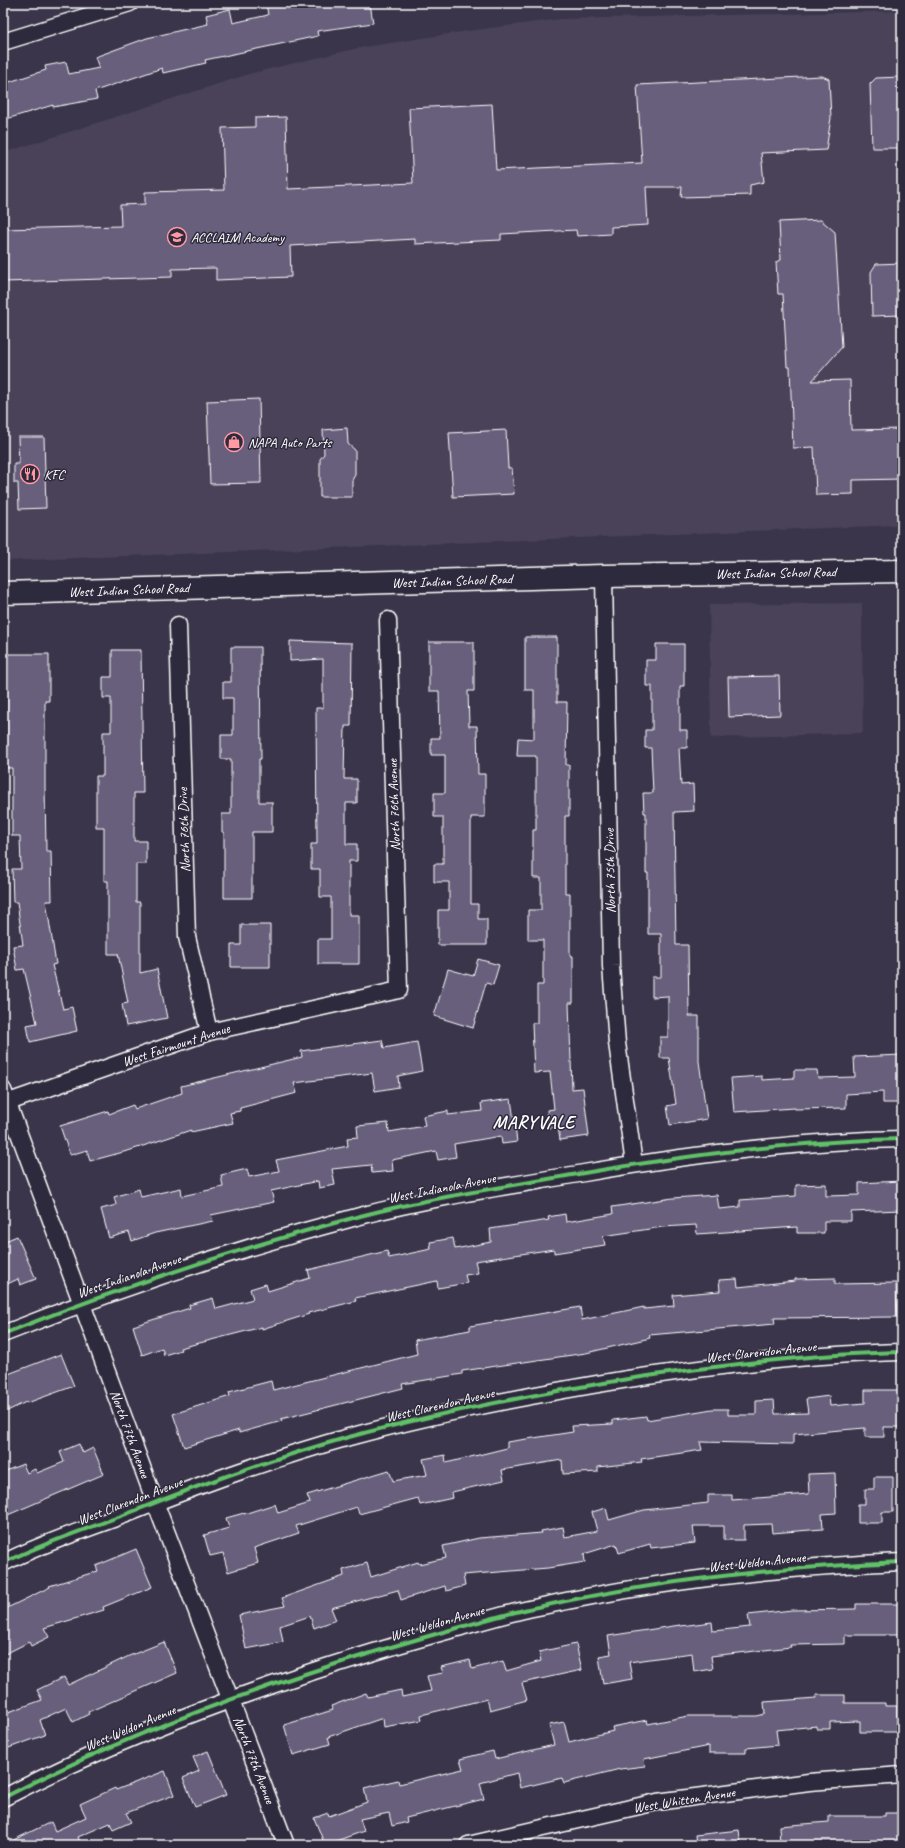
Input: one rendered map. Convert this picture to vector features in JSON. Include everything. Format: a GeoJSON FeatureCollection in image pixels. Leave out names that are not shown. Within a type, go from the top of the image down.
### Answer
{"type":"FeatureCollection","features":[{"type":"Feature","properties":{"kind":"main road","name":"West Indian School Road"},"geometry":{"type":"LineString","coordinates":[[3,593],[604,576],[902,571]]}},
{"type":"Feature","properties":{"kind":"street"},"geometry":{"type":"LineString","coordinates":[[3,42],[130,3]]}},
{"type":"Feature","properties":{"kind":"street","name":"North 75th Drive"},"geometry":{"type":"LineString","coordinates":[[604,576],[611,966],[617,1043],[634,1164]]}},
{"type":"Feature","properties":{"kind":"street","name":"North 76th Avenue"},"geometry":{"type":"LineString","coordinates":[[388,620],[399,990]]}},
{"type":"Feature","properties":{"kind":"street","name":"North 76th Drive"},"geometry":{"type":"LineString","coordinates":[[178,625],[187,937],[209,1032]]}},
{"type":"Feature","properties":{"kind":"street","name":"West Fairmount Avenue"},"geometry":{"type":"LineString","coordinates":[[4,1099],[209,1032],[399,990]]}},
{"type":"Feature","properties":{"kind":"street","name":"North 77th Avenue"},"geometry":{"type":"LineString","coordinates":[[4,1099],[82,1303],[155,1502],[286,1845]]}},
{"type":"Feature","properties":{"kind":"street","name":"West Indianola Avenue"},"geometry":{"type":"LineString","coordinates":[[3,1334],[82,1303],[234,1252],[361,1216],[462,1194],[634,1164],[814,1144],[902,1139]]}},
{"type":"Feature","properties":{"kind":"street","name":"West Clarendon Avenue"},"geometry":{"type":"LineString","coordinates":[[3,1563],[155,1502],[257,1465],[349,1437],[441,1414],[563,1390],[674,1372],[756,1362],[859,1353],[902,1352]]}},
{"type":"Feature","properties":{"kind":"street","name":"West Weldon Avenue"},"geometry":{"type":"LineString","coordinates":[[3,1798],[54,1772],[143,1733],[230,1699],[328,1666],[410,1641],[538,1607],[731,1575],[803,1568],[902,1562]]}},
{"type":"Feature","properties":{"kind":"street","name":"West Whitton Avenue"},"geometry":{"type":"LineString","coordinates":[[468,1845],[657,1802],[809,1782],[902,1774]]}},
{"type":"Feature","properties":{"kind":"shaded area"},"geometry":{"type":"Polygon","coordinates":[[[902,11],[902,525],[3,561],[3,153],[252,73],[358,48],[467,31],[560,19],[902,11]]]}},
{"type":"Feature","properties":{"kind":"shaded area"},"geometry":{"type":"Polygon","coordinates":[[[862,603],[863,733],[711,738],[709,605],[862,603]]]}},
{"type":"Feature","properties":{"kind":"building"},"geometry":{"type":"Polygon","coordinates":[[[266,3],[370,3],[373,23],[317,31],[318,36],[205,60],[206,63],[163,73],[162,68],[95,91],[97,99],[53,107],[53,105],[3,120],[3,84],[46,70],[45,66],[66,62],[69,74],[99,68],[95,57],[147,38],[208,24],[206,15],[230,9],[233,23],[268,15],[266,3]]]}},
{"type":"Feature","properties":{"kind":"building"},"geometry":{"type":"Polygon","coordinates":[[[822,76],[829,79],[831,118],[826,150],[761,153],[764,182],[750,185],[750,195],[681,197],[682,187],[646,187],[648,225],[611,227],[611,234],[577,236],[576,230],[501,234],[501,240],[415,244],[415,239],[290,246],[291,277],[216,280],[216,268],[172,269],[172,277],[3,282],[3,229],[121,226],[120,205],[145,204],[145,192],[224,190],[222,128],[255,127],[255,118],[286,117],[288,189],[413,183],[409,108],[492,104],[496,170],[642,163],[637,85],[822,76]]]}},
{"type":"Feature","properties":{"kind":"building"},"geometry":{"type":"Polygon","coordinates":[[[902,77],[902,148],[872,148],[870,84],[876,78],[902,77]]]}},
{"type":"Feature","properties":{"kind":"building"},"geometry":{"type":"Polygon","coordinates":[[[821,220],[835,232],[842,347],[812,381],[850,380],[851,430],[902,429],[902,479],[853,480],[853,494],[816,495],[814,447],[793,448],[790,367],[787,367],[783,294],[778,294],[776,262],[781,260],[779,222],[821,220]]]}},
{"type":"Feature","properties":{"kind":"building"},"geometry":{"type":"Polygon","coordinates":[[[902,263],[902,315],[872,316],[871,272],[876,264],[902,263]]]}},
{"type":"Feature","properties":{"kind":"building","name":"NAPA Auto Parts"},"geometry":{"type":"Polygon","coordinates":[[[259,399],[261,483],[210,484],[207,401],[259,399]]]}},
{"type":"Feature","properties":{"kind":"building"},"geometry":{"type":"Polygon","coordinates":[[[347,428],[348,444],[355,450],[355,475],[352,480],[352,497],[320,497],[320,459],[324,454],[323,430],[347,428]]]}},
{"type":"Feature","properties":{"kind":"building"},"geometry":{"type":"Polygon","coordinates":[[[506,430],[508,468],[512,468],[514,494],[453,497],[449,433],[506,430]]]}},
{"type":"Feature","properties":{"kind":"building","name":"KFC"},"geometry":{"type":"Polygon","coordinates":[[[18,437],[44,437],[46,508],[19,509],[18,483],[14,483],[14,464],[19,464],[18,437]]]}},
{"type":"Feature","properties":{"kind":"building"},"geometry":{"type":"Polygon","coordinates":[[[525,637],[557,637],[557,702],[567,702],[566,765],[569,765],[569,816],[565,816],[565,893],[570,893],[570,956],[573,956],[573,1003],[569,1003],[572,1089],[583,1088],[589,1136],[560,1140],[558,1127],[549,1128],[547,1110],[554,1109],[550,1072],[534,1073],[532,1023],[537,1023],[537,985],[543,985],[543,940],[528,940],[528,910],[541,910],[541,878],[533,878],[533,830],[536,830],[536,756],[517,756],[518,738],[534,739],[534,690],[525,690],[525,637]]]}},
{"type":"Feature","properties":{"kind":"building"},"geometry":{"type":"Polygon","coordinates":[[[290,641],[352,643],[351,726],[345,726],[344,779],[357,779],[357,803],[346,803],[346,844],[357,844],[357,861],[349,861],[349,915],[359,915],[359,964],[318,964],[318,939],[331,939],[331,897],[320,897],[320,869],[311,869],[311,844],[317,844],[316,708],[323,708],[323,659],[290,661],[290,641]]]}},
{"type":"Feature","properties":{"kind":"building"},"geometry":{"type":"Polygon","coordinates":[[[429,642],[474,642],[474,691],[468,691],[469,726],[477,726],[478,774],[485,774],[485,817],[471,817],[471,904],[478,904],[478,919],[487,919],[487,945],[438,945],[438,910],[449,910],[449,882],[434,882],[434,864],[443,864],[443,817],[434,817],[434,793],[445,793],[445,755],[431,755],[431,738],[440,738],[439,691],[429,691],[429,642]]]}},
{"type":"Feature","properties":{"kind":"building"},"geometry":{"type":"Polygon","coordinates":[[[656,644],[684,644],[684,686],[680,686],[680,730],[687,730],[687,748],[679,748],[681,785],[693,784],[694,811],[674,812],[676,945],[688,945],[689,1016],[699,1016],[699,1061],[707,1119],[670,1125],[667,1106],[676,1104],[669,1058],[660,1058],[660,1037],[668,1037],[668,996],[652,997],[652,977],[661,977],[661,934],[648,934],[646,813],[644,813],[643,793],[653,793],[651,748],[645,748],[645,730],[652,730],[652,686],[646,686],[646,660],[656,660],[656,644]]]}},
{"type":"Feature","properties":{"kind":"building"},"geometry":{"type":"Polygon","coordinates":[[[231,647],[260,647],[261,759],[259,759],[259,802],[272,802],[272,832],[252,832],[252,898],[224,898],[224,832],[222,832],[222,814],[231,814],[231,759],[221,759],[221,735],[233,735],[233,698],[223,698],[223,682],[231,682],[231,647]]]}},
{"type":"Feature","properties":{"kind":"building"},"geometry":{"type":"Polygon","coordinates":[[[112,650],[141,650],[143,793],[134,793],[134,841],[146,841],[146,864],[136,864],[136,902],[140,902],[140,973],[157,969],[167,1018],[126,1026],[122,1004],[128,1003],[118,954],[108,954],[108,881],[104,881],[104,827],[96,827],[96,776],[103,776],[103,732],[111,732],[111,698],[103,698],[103,677],[112,677],[112,650]]]}},
{"type":"Feature","properties":{"kind":"building"},"geometry":{"type":"Polygon","coordinates":[[[6,654],[49,654],[49,701],[45,701],[45,786],[46,851],[51,851],[52,901],[46,901],[56,964],[52,965],[63,1009],[72,1007],[77,1031],[30,1042],[27,1025],[37,1023],[24,969],[17,970],[13,946],[23,945],[17,902],[13,902],[12,869],[21,869],[20,836],[12,836],[12,768],[6,768],[6,654]]]}},
{"type":"Feature","properties":{"kind":"building"},"geometry":{"type":"Polygon","coordinates":[[[779,676],[780,715],[729,717],[728,677],[779,676]]]}},
{"type":"Feature","properties":{"kind":"building"},"geometry":{"type":"Polygon","coordinates":[[[241,925],[270,925],[270,967],[231,967],[231,945],[241,945],[241,925]]]}},
{"type":"Feature","properties":{"kind":"building"},"geometry":{"type":"Polygon","coordinates":[[[478,959],[499,965],[493,985],[486,983],[473,1028],[434,1016],[448,969],[473,976],[478,959]]]}},
{"type":"Feature","properties":{"kind":"building"},"geometry":{"type":"Polygon","coordinates":[[[382,1040],[384,1048],[417,1042],[422,1071],[398,1076],[399,1087],[375,1091],[372,1073],[294,1083],[297,1093],[240,1108],[240,1111],[230,1113],[233,1123],[191,1132],[191,1130],[131,1150],[90,1161],[87,1150],[70,1155],[60,1126],[108,1111],[109,1114],[133,1105],[135,1109],[182,1093],[181,1086],[302,1057],[301,1051],[382,1040]]]}},
{"type":"Feature","properties":{"kind":"building"},"geometry":{"type":"Polygon","coordinates":[[[902,1055],[902,1103],[883,1103],[883,1092],[846,1094],[846,1108],[795,1108],[734,1112],[731,1078],[762,1076],[762,1080],[794,1078],[794,1070],[817,1070],[818,1078],[855,1077],[854,1057],[902,1055]]]}},
{"type":"Feature","properties":{"kind":"building"},"geometry":{"type":"Polygon","coordinates":[[[511,1099],[517,1142],[502,1144],[501,1136],[454,1144],[456,1157],[438,1160],[436,1151],[392,1160],[393,1171],[372,1173],[371,1165],[332,1169],[335,1185],[319,1188],[318,1181],[271,1191],[274,1202],[211,1215],[213,1221],[155,1233],[132,1241],[129,1232],[109,1238],[101,1209],[116,1205],[114,1197],[139,1189],[141,1197],[181,1188],[182,1196],[223,1187],[221,1175],[247,1169],[249,1177],[279,1171],[276,1160],[348,1146],[347,1138],[358,1137],[357,1126],[388,1123],[389,1132],[425,1126],[423,1116],[448,1111],[448,1115],[482,1111],[481,1103],[511,1099]]]}},
{"type":"Feature","properties":{"kind":"building"},"geometry":{"type":"Polygon","coordinates":[[[902,1181],[902,1210],[851,1212],[851,1221],[824,1221],[824,1233],[797,1233],[797,1227],[697,1234],[696,1225],[663,1227],[603,1236],[605,1245],[554,1253],[554,1249],[475,1261],[478,1273],[465,1275],[467,1283],[438,1288],[437,1281],[355,1298],[356,1301],[308,1313],[309,1314],[262,1329],[262,1327],[180,1348],[181,1350],[164,1355],[162,1348],[142,1355],[133,1326],[190,1308],[189,1305],[213,1298],[216,1309],[253,1299],[250,1289],[266,1284],[268,1291],[310,1278],[308,1270],[387,1251],[389,1258],[431,1249],[430,1242],[453,1238],[455,1249],[491,1242],[490,1229],[549,1220],[548,1217],[565,1214],[566,1222],[613,1214],[612,1207],[673,1198],[717,1195],[719,1209],[740,1207],[740,1200],[796,1196],[796,1185],[826,1184],[826,1196],[859,1195],[859,1183],[902,1181]]]}},
{"type":"Feature","properties":{"kind":"building"},"geometry":{"type":"Polygon","coordinates":[[[17,1236],[36,1279],[20,1285],[18,1279],[3,1286],[3,1242],[17,1236]]]}},
{"type":"Feature","properties":{"kind":"building"},"geometry":{"type":"Polygon","coordinates":[[[835,1278],[835,1284],[896,1283],[897,1317],[774,1318],[775,1324],[649,1335],[650,1338],[586,1353],[462,1371],[462,1374],[402,1384],[403,1388],[281,1419],[282,1421],[239,1433],[239,1430],[184,1447],[173,1414],[230,1396],[229,1392],[271,1381],[273,1390],[417,1354],[415,1340],[470,1330],[470,1326],[580,1307],[582,1320],[644,1307],[644,1309],[674,1306],[673,1295],[720,1291],[719,1280],[737,1279],[738,1287],[795,1281],[795,1279],[835,1278]]]}},
{"type":"Feature","properties":{"kind":"building"},"geometry":{"type":"Polygon","coordinates":[[[61,1354],[74,1386],[27,1403],[26,1402],[3,1413],[3,1376],[61,1354]]]}},
{"type":"Feature","properties":{"kind":"building"},"geometry":{"type":"Polygon","coordinates":[[[865,1390],[902,1390],[902,1427],[884,1427],[884,1437],[865,1437],[865,1428],[793,1434],[793,1444],[700,1442],[702,1450],[641,1459],[642,1462],[598,1467],[598,1472],[563,1474],[562,1460],[502,1470],[504,1480],[452,1492],[453,1498],[420,1505],[418,1498],[359,1514],[357,1507],[296,1526],[299,1533],[254,1548],[258,1563],[228,1572],[223,1553],[210,1556],[204,1535],[229,1528],[226,1518],[275,1504],[278,1513],[310,1503],[307,1495],[389,1470],[393,1481],[427,1475],[423,1459],[445,1455],[446,1463],[507,1448],[507,1442],[573,1432],[572,1426],[613,1424],[613,1420],[646,1416],[647,1420],[712,1409],[728,1409],[728,1415],[756,1415],[756,1401],[774,1400],[775,1414],[808,1413],[806,1399],[829,1396],[830,1406],[865,1403],[865,1390]]]}},
{"type":"Feature","properties":{"kind":"building"},"geometry":{"type":"Polygon","coordinates":[[[79,1444],[83,1453],[93,1448],[104,1474],[3,1517],[3,1472],[23,1464],[27,1473],[35,1469],[37,1473],[64,1462],[60,1452],[79,1444]]]}},
{"type":"Feature","properties":{"kind":"building"},"geometry":{"type":"Polygon","coordinates":[[[835,1473],[836,1513],[822,1514],[823,1529],[772,1533],[771,1524],[744,1525],[744,1540],[724,1540],[724,1526],[693,1526],[695,1543],[651,1548],[650,1544],[619,1553],[616,1544],[584,1554],[585,1562],[548,1568],[463,1575],[465,1586],[446,1591],[445,1586],[401,1600],[398,1590],[331,1608],[336,1620],[314,1628],[310,1616],[280,1626],[283,1642],[246,1649],[239,1615],[285,1606],[282,1598],[344,1576],[343,1570],[367,1563],[371,1577],[418,1562],[419,1564],[446,1558],[443,1546],[479,1538],[542,1533],[541,1531],[563,1527],[565,1537],[597,1531],[592,1512],[606,1508],[609,1520],[644,1510],[708,1503],[708,1495],[732,1495],[732,1500],[809,1494],[808,1474],[835,1473]]]}},
{"type":"Feature","properties":{"kind":"building"},"geometry":{"type":"Polygon","coordinates":[[[874,1477],[893,1477],[893,1512],[882,1512],[882,1523],[858,1523],[858,1504],[865,1504],[865,1489],[874,1489],[874,1477]]]}},
{"type":"Feature","properties":{"kind":"building"},"geometry":{"type":"Polygon","coordinates":[[[136,1549],[152,1587],[103,1607],[104,1610],[44,1628],[49,1637],[31,1646],[29,1642],[3,1655],[3,1610],[50,1587],[49,1586],[98,1571],[96,1566],[136,1549]]]}},
{"type":"Feature","properties":{"kind":"building"},"geometry":{"type":"Polygon","coordinates":[[[856,1604],[902,1604],[902,1635],[845,1635],[845,1644],[790,1645],[791,1647],[711,1656],[713,1669],[694,1672],[692,1653],[629,1662],[632,1679],[603,1684],[599,1656],[611,1654],[608,1636],[680,1625],[712,1622],[713,1631],[750,1627],[748,1615],[792,1610],[856,1609],[856,1604]]]}},
{"type":"Feature","properties":{"kind":"building"},"geometry":{"type":"Polygon","coordinates":[[[164,1642],[177,1673],[88,1712],[89,1714],[73,1722],[66,1708],[40,1720],[45,1735],[3,1750],[3,1714],[42,1700],[37,1690],[64,1677],[68,1685],[129,1656],[164,1642]]]}},
{"type":"Feature","properties":{"kind":"building"},"geometry":{"type":"Polygon","coordinates":[[[576,1644],[582,1670],[522,1683],[527,1700],[490,1710],[487,1699],[421,1715],[422,1720],[384,1727],[383,1718],[328,1737],[330,1744],[293,1755],[284,1725],[333,1710],[331,1706],[366,1693],[368,1697],[401,1690],[402,1697],[431,1691],[427,1676],[443,1673],[441,1667],[470,1660],[472,1669],[503,1661],[506,1671],[541,1661],[539,1652],[576,1644]]]}},
{"type":"Feature","properties":{"kind":"building"},"geometry":{"type":"Polygon","coordinates":[[[816,1695],[845,1695],[845,1703],[885,1703],[885,1706],[897,1706],[897,1732],[860,1732],[860,1721],[830,1722],[830,1729],[817,1729],[817,1726],[776,1730],[778,1745],[746,1748],[746,1753],[709,1753],[709,1746],[644,1759],[645,1766],[620,1769],[564,1783],[562,1778],[520,1788],[517,1773],[480,1783],[484,1799],[406,1818],[407,1822],[392,1826],[389,1813],[360,1819],[364,1831],[325,1845],[314,1818],[328,1813],[329,1816],[367,1802],[364,1788],[398,1780],[399,1784],[463,1769],[460,1759],[493,1751],[495,1759],[554,1745],[549,1725],[564,1722],[569,1742],[613,1731],[612,1727],[647,1720],[648,1724],[688,1716],[757,1716],[765,1714],[764,1702],[816,1698],[816,1695]]]}},
{"type":"Feature","properties":{"kind":"building"},"geometry":{"type":"Polygon","coordinates":[[[208,1751],[226,1795],[195,1807],[183,1778],[199,1771],[193,1757],[208,1751]]]}},
{"type":"Feature","properties":{"kind":"building"},"geometry":{"type":"Polygon","coordinates":[[[165,1771],[174,1795],[126,1813],[131,1822],[113,1830],[110,1823],[78,1837],[81,1845],[3,1845],[51,1822],[55,1831],[86,1817],[80,1804],[115,1788],[116,1790],[165,1771]]]}},
{"type":"Feature","properties":{"kind":"building"},"geometry":{"type":"Polygon","coordinates":[[[885,1813],[902,1813],[902,1845],[850,1845],[850,1843],[780,1845],[779,1826],[829,1822],[829,1816],[885,1816],[885,1813]]]}},
{"type":"Feature","properties":{"kind":"building"},"geometry":{"type":"Polygon","coordinates":[[[739,1830],[741,1845],[696,1845],[695,1835],[739,1830]]]}},
{"type":"Feature","properties":{"kind":"cycle path"},"geometry":{"type":"LineString","coordinates":[[3,1334],[135,1285],[224,1255],[315,1228],[415,1203],[471,1192],[663,1160],[782,1146],[862,1140],[902,1139]]}},
{"type":"Feature","properties":{"kind":"cycle path"},"geometry":{"type":"LineString","coordinates":[[3,1563],[49,1543],[238,1472],[321,1445],[418,1420],[523,1397],[662,1374],[799,1358],[902,1352]]}},
{"type":"Feature","properties":{"kind":"cycle path"},"geometry":{"type":"LineString","coordinates":[[3,1798],[38,1780],[108,1748],[180,1718],[216,1705],[353,1658],[528,1609],[628,1590],[719,1577],[811,1567],[902,1562]]}},
{"type":"Feature","properties":{"kind":"place","name":"ACCLAIM Academy"},"geometry":{"type":"Point","coordinates":[177,237]}},
{"type":"Feature","properties":{"kind":"place","name":"NAPA Auto Parts"},"geometry":{"type":"Point","coordinates":[234,442]}},
{"type":"Feature","properties":{"kind":"place","name":"KFC"},"geometry":{"type":"Point","coordinates":[30,474]}},
{"type":"Feature","properties":{"kind":"district","name":"MARYVALE"},"geometry":{"type":"Point","coordinates":[534,1122]}}]}
